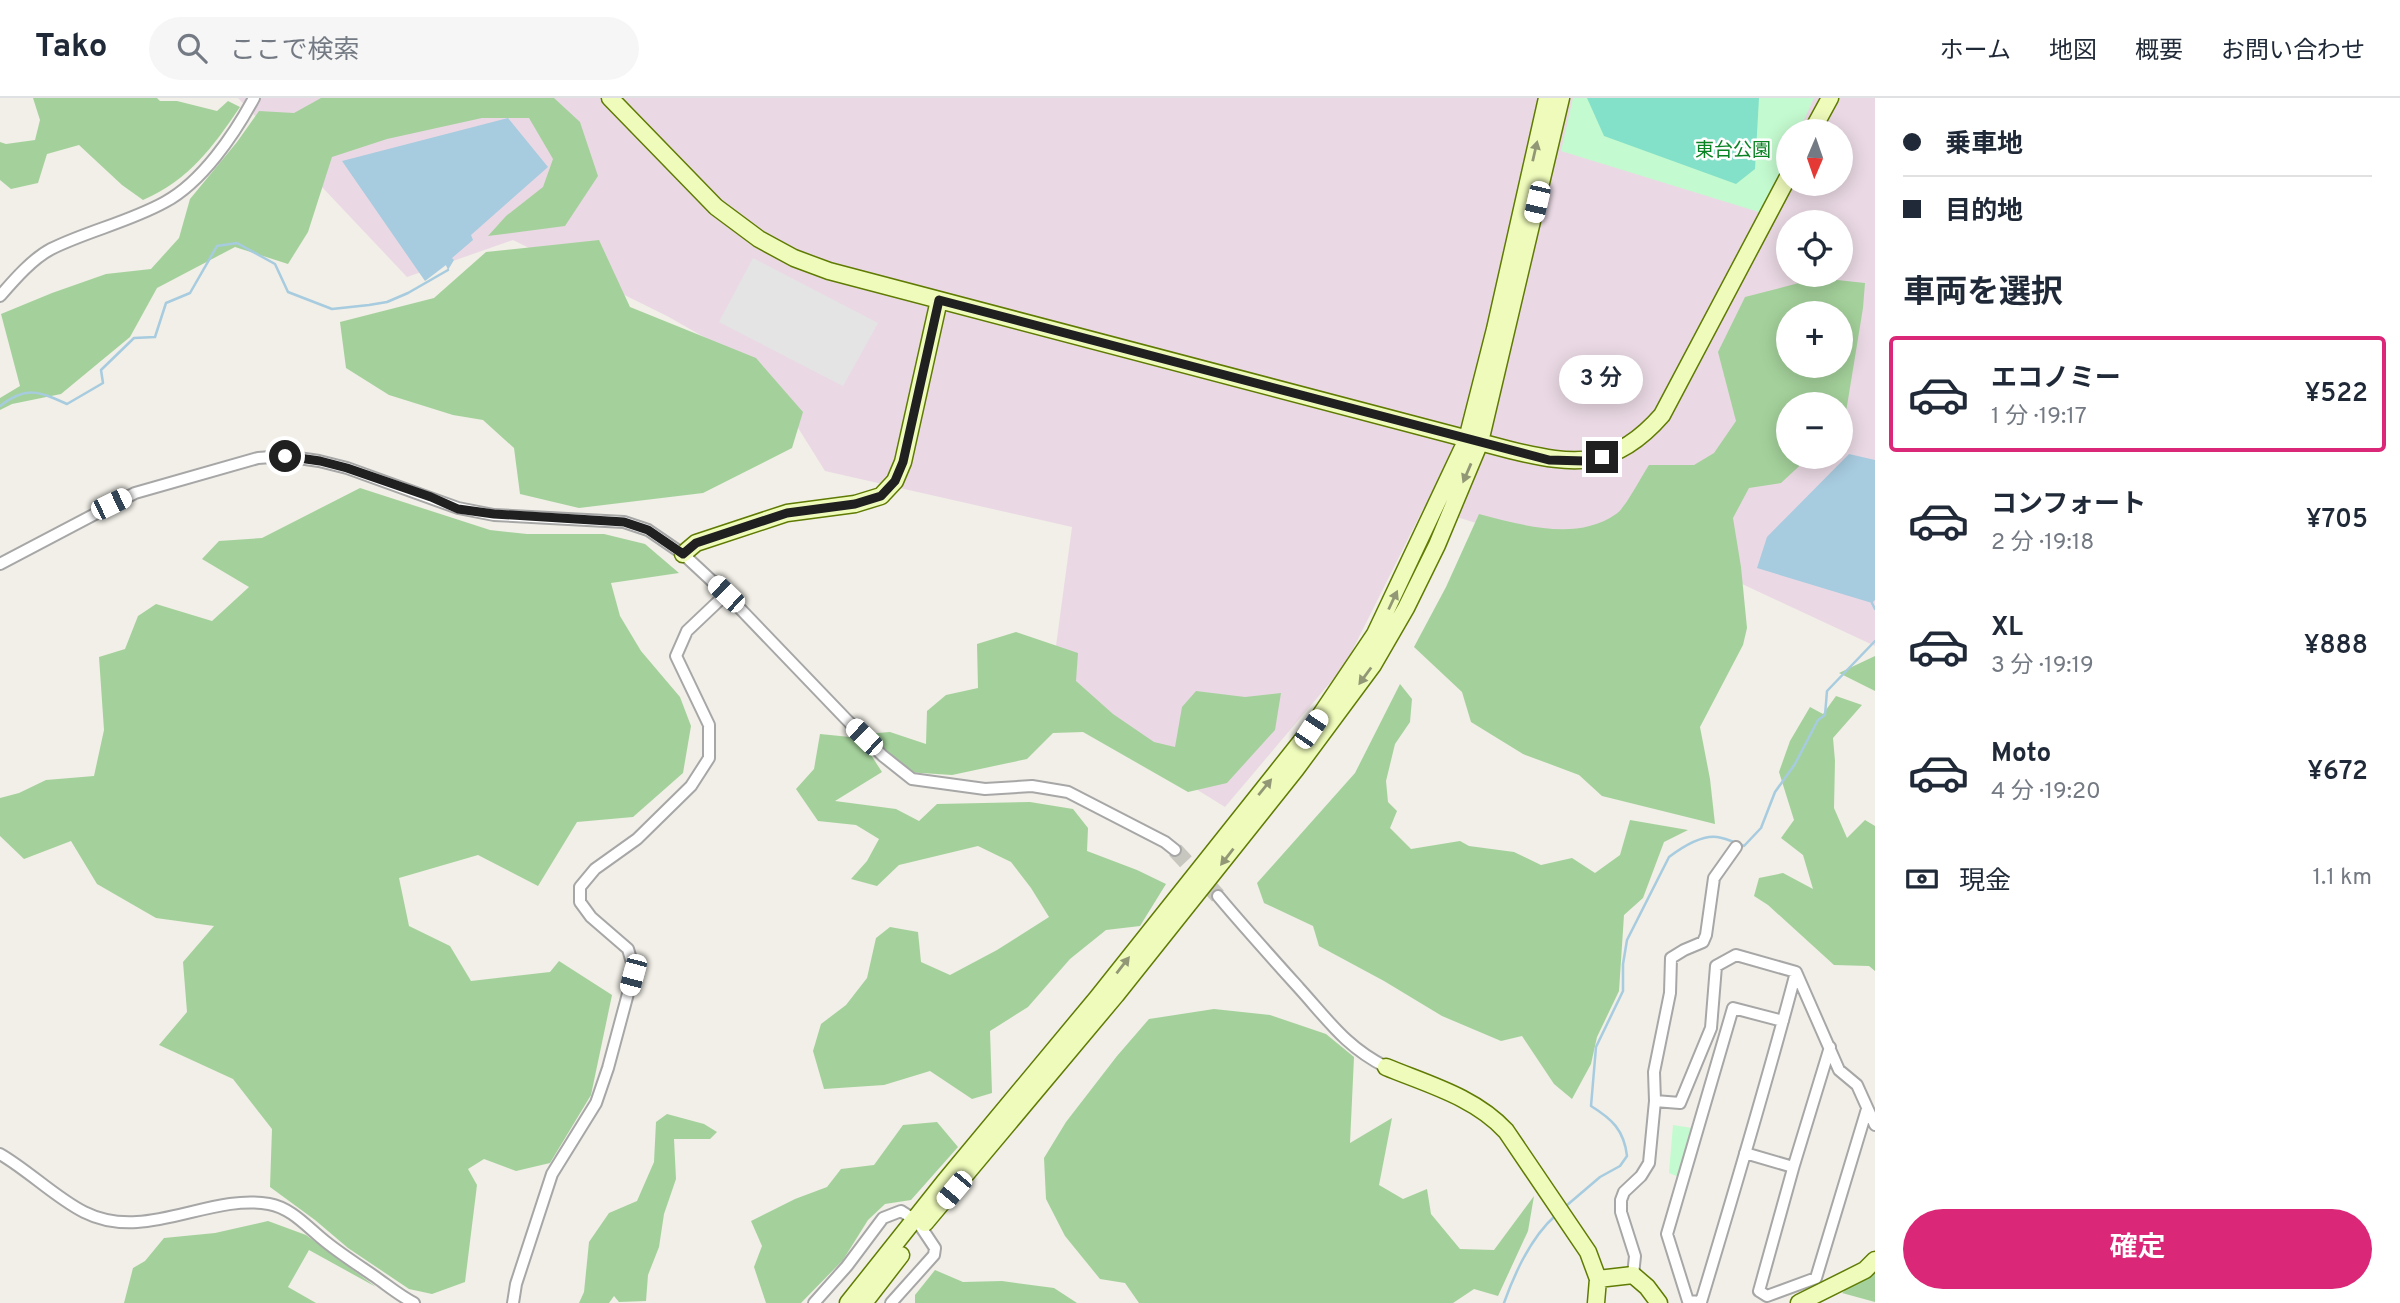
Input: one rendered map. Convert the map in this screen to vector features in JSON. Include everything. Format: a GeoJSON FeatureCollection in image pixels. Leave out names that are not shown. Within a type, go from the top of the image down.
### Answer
{"type":"FeatureCollection","features":[{"type":"Feature","properties":{"kind":"street"},"geometry":{"type":"LineString","coordinates":[[0,296],[48,250],[166,202],[200,174],[240,125],[254,98]]}},
{"type":"Feature","properties":{"kind":"street"},"geometry":{"type":"LineString","coordinates":[[610,98],[716,207],[759,239],[794,258],[829,271],[1549,460],[1585,461],[1618,451],[1650,428],[1662,415],[1778,196]]}},
{"type":"Feature","properties":{"kind":"street"},"geometry":{"type":"LineString","coordinates":[[1473,440],[1489,353],[1547,98]]}},
{"type":"Feature","properties":{"kind":"street"},"geometry":{"type":"LineString","coordinates":[[848,1303],[1116,995],[1296,769],[1373,665],[1406,608],[1437,545],[1473,440],[1561,98]]}},
{"type":"Feature","properties":{"kind":"street"},"geometry":{"type":"LineString","coordinates":[[1819,119],[1830,98]]}},
{"type":"Feature","properties":{"kind":"street"},"geometry":{"type":"LineString","coordinates":[[683,554],[696,543],[787,513],[855,504],[881,496],[895,481],[903,462],[939,300]]}},
{"type":"Feature","properties":{"kind":"street"},"geometry":{"type":"LineString","coordinates":[[0,564],[135,493],[245,461],[285,456],[347,468],[458,509],[494,514],[624,522],[648,530],[683,554],[726,594],[883,756],[912,779],[985,789],[1032,786],[1068,792],[1165,842],[1175,850]]}},
{"type":"Feature","properties":{"kind":"street"},"geometry":{"type":"LineString","coordinates":[[513,1303],[516,1284],[552,1174],[596,1103],[633,975],[628,949],[591,918],[580,902],[580,887],[595,869],[637,839],[691,786],[709,758],[709,725],[676,656],[687,631],[726,594]]}},
{"type":"Feature","properties":{"kind":"street"},"geometry":{"type":"LineString","coordinates":[[1633,1275],[1635,1256],[1621,1212],[1621,1200],[1623,1192],[1641,1176],[1649,1163],[1655,1101],[1654,1072],[1670,993],[1671,958],[1703,942],[1714,878],[1737,847]]}},
{"type":"Feature","properties":{"kind":"street"},"geometry":{"type":"LineString","coordinates":[[1218,895],[1260,947],[1347,1043],[1365,1057],[1477,1105],[1494,1118],[1519,1147],[1588,1252],[1598,1279],[1595,1303]]}},
{"type":"Feature","properties":{"kind":"street"},"geometry":{"type":"LineString","coordinates":[[1655,1101],[1680,1103],[1711,1028],[1716,966],[1736,955],[1796,972],[1839,1070],[1857,1086],[1875,1125]]}},
{"type":"Feature","properties":{"kind":"street"},"geometry":{"type":"LineString","coordinates":[[1783,1021],[1733,1008],[1667,1234],[1688,1301],[1701,1302],[1783,1021],[1796,972]]}},
{"type":"Feature","properties":{"kind":"street"},"geometry":{"type":"LineString","coordinates":[[1830,1047],[1759,1291],[1767,1296],[1816,1278],[1867,1109]]}},
{"type":"Feature","properties":{"kind":"street"},"geometry":{"type":"LineString","coordinates":[[1745,1153],[1793,1167]]}},
{"type":"Feature","properties":{"kind":"street"},"geometry":{"type":"LineString","coordinates":[[0,1154],[84,1212],[108,1220],[151,1221],[244,1202],[270,1204],[295,1216],[326,1242],[414,1303]]}},
{"type":"Feature","properties":{"kind":"street"},"geometry":{"type":"LineString","coordinates":[[814,1303],[883,1219],[901,1211],[918,1224],[935,1248],[934,1255],[891,1303]]}},
{"type":"Feature","properties":{"kind":"street"},"geometry":{"type":"LineString","coordinates":[[864,1303],[918,1224]]}},
{"type":"Feature","properties":{"kind":"street"},"geometry":{"type":"LineString","coordinates":[[1799,1303],[1865,1270],[1875,1259]]}},
{"type":"Feature","properties":{"kind":"street"},"geometry":{"type":"LineString","coordinates":[[1598,1279],[1633,1275],[1659,1303]]}},
{"type":"Feature","properties":{"kind":"shaded area"},"geometry":{"type":"Polygon","coordinates":[[[238,98],[1875,98],[1875,646],[1648,540],[1532,540],[1424,507],[1345,665],[1225,807],[1049,698],[1072,527],[825,471],[762,370],[667,316],[513,240],[407,277],[238,98]]]}},
{"type":"Feature","properties":{"kind":"shaded area"},"geometry":{"type":"Polygon","coordinates":[[[753,258],[878,323],[843,386],[719,322],[753,258]]]}},
{"type":"Feature","properties":{"kind":"green space"},"geometry":{"type":"Polygon","coordinates":[[[33,98],[157,98],[160,101],[177,101],[217,111],[228,101],[240,107],[199,161],[160,192],[143,200],[122,185],[79,145],[47,154],[38,183],[11,189],[0,180],[0,142],[6,144],[35,140],[40,120],[33,98]]]}},
{"type":"Feature","properties":{"kind":"green space"},"geometry":{"type":"Polygon","coordinates":[[[321,98],[554,98],[580,122],[598,176],[565,226],[488,236],[506,216],[543,187],[553,159],[529,118],[482,118],[387,139],[332,157],[308,232],[288,264],[235,247],[157,288],[130,337],[61,394],[12,404],[0,410],[0,398],[20,386],[1,314],[106,274],[151,269],[179,238],[190,199],[259,111],[294,113],[321,98]]]}},
{"type":"Feature","properties":{"kind":"green space","name":"東台公園"},"geometry":{"type":"Polygon","coordinates":[[[1573,98],[1814,98],[1804,119],[1776,119],[1776,181],[1762,213],[1561,151],[1573,98]]]}},
{"type":"Feature","properties":{"kind":"green space"},"geometry":{"type":"Polygon","coordinates":[[[1587,98],[1759,98],[1755,169],[1736,184],[1604,136],[1587,98]]]}},
{"type":"Feature","properties":{"kind":"green space"},"geometry":{"type":"Polygon","coordinates":[[[599,240],[630,307],[756,358],[803,412],[792,448],[703,493],[579,508],[520,494],[514,448],[483,420],[453,415],[389,395],[346,368],[340,322],[434,298],[486,252],[599,240]]]}},
{"type":"Feature","properties":{"kind":"green space"},"geometry":{"type":"Polygon","coordinates":[[[1853,282],[1865,283],[1853,369],[1853,301],[1776,301],[1776,378],[1852,378],[1849,392],[1776,392],[1776,469],[1796,469],[1781,483],[1749,488],[1733,518],[1747,628],[1743,645],[1700,727],[1715,824],[1602,796],[1579,775],[1523,754],[1471,722],[1462,692],[1414,647],[1446,587],[1479,514],[1549,529],[1584,527],[1620,511],[1649,465],[1694,465],[1714,453],[1736,421],[1718,352],[1745,297],[1783,287],[1853,287],[1853,282]]]}},
{"type":"Feature","properties":{"kind":"green space"},"geometry":{"type":"Polygon","coordinates":[[[360,488],[490,530],[527,534],[604,534],[645,544],[679,573],[611,583],[620,616],[641,651],[680,697],[691,726],[683,773],[633,817],[577,822],[538,886],[478,855],[399,878],[409,926],[450,946],[471,981],[550,972],[559,961],[612,995],[591,1095],[550,1163],[516,1171],[484,1159],[468,1169],[477,1185],[465,1282],[432,1294],[409,1289],[348,1248],[270,1187],[272,1129],[233,1079],[159,1045],[187,1012],[183,962],[214,926],[156,918],[97,884],[71,841],[24,859],[0,836],[0,798],[19,793],[46,780],[94,776],[104,730],[99,657],[125,649],[138,616],[156,604],[212,621],[249,587],[202,559],[219,541],[262,538],[360,488]]]}},
{"type":"Feature","properties":{"kind":"green space"},"geometry":{"type":"Polygon","coordinates":[[[1016,632],[1078,653],[1076,681],[1113,714],[1154,742],[1175,747],[1182,707],[1196,691],[1245,697],[1281,693],[1275,730],[1227,783],[1188,792],[1083,732],[1053,733],[1027,759],[952,775],[906,772],[865,734],[890,732],[926,744],[927,711],[946,695],[978,688],[977,644],[1016,632]]]}},
{"type":"Feature","properties":{"kind":"green space"},"geometry":{"type":"Polygon","coordinates":[[[1875,656],[1875,691],[1839,673],[1875,656]]]}},
{"type":"Feature","properties":{"kind":"green space"},"geometry":{"type":"Polygon","coordinates":[[[1400,684],[1412,699],[1410,722],[1395,744],[1386,781],[1388,802],[1397,811],[1390,828],[1411,849],[1460,841],[1469,846],[1514,852],[1541,865],[1572,858],[1595,873],[1620,855],[1630,820],[1688,830],[1664,842],[1643,898],[1624,915],[1619,991],[1597,1037],[1591,1064],[1572,1099],[1554,1084],[1522,1036],[1501,1041],[1442,1016],[1319,946],[1313,926],[1264,903],[1257,883],[1355,773],[1400,684]]]}},
{"type":"Feature","properties":{"kind":"green space"},"geometry":{"type":"Polygon","coordinates":[[[1836,696],[1862,705],[1833,738],[1834,808],[1847,838],[1865,820],[1875,826],[1875,971],[1869,966],[1834,965],[1768,905],[1754,896],[1759,878],[1783,873],[1813,889],[1803,855],[1781,838],[1794,820],[1779,772],[1790,741],[1810,707],[1823,714],[1836,696]]]}},
{"type":"Feature","properties":{"kind":"green space"},"geometry":{"type":"Polygon","coordinates":[[[820,734],[860,738],[882,772],[835,801],[896,809],[919,821],[937,804],[1030,802],[1073,809],[1088,828],[1087,851],[1166,884],[1140,926],[1106,930],[1070,959],[1028,1007],[990,1031],[992,1093],[972,1099],[930,1071],[884,1085],[824,1089],[813,1051],[821,1024],[846,1005],[867,978],[876,938],[890,927],[918,932],[921,962],[950,975],[997,950],[1049,917],[1011,862],[978,846],[899,865],[877,886],[851,879],[867,861],[879,839],[856,825],[818,821],[796,789],[814,769],[820,734]]]}},
{"type":"Feature","properties":{"kind":"green space"},"geometry":{"type":"Polygon","coordinates":[[[1214,1009],[1270,1015],[1326,1034],[1354,1057],[1350,1143],[1392,1118],[1379,1185],[1403,1199],[1427,1189],[1431,1214],[1460,1249],[1494,1250],[1534,1196],[1528,1231],[1498,1296],[1474,1289],[1453,1303],[1139,1303],[1125,1283],[1100,1279],[1065,1236],[1046,1199],[1044,1158],[1066,1122],[1149,1019],[1214,1009]]]}},
{"type":"Feature","properties":{"kind":"green space"},"geometry":{"type":"Polygon","coordinates":[[[667,1114],[704,1124],[717,1132],[710,1139],[674,1139],[676,1179],[664,1214],[659,1247],[648,1275],[646,1301],[619,1302],[614,1296],[609,1303],[579,1303],[584,1292],[589,1242],[609,1213],[637,1201],[654,1162],[656,1122],[667,1114]]]}},
{"type":"Feature","properties":{"kind":"green space"},"geometry":{"type":"Polygon","coordinates":[[[937,1122],[958,1147],[911,1200],[885,1204],[868,1220],[843,1260],[801,1303],[766,1303],[754,1267],[762,1246],[751,1221],[795,1199],[827,1187],[841,1169],[874,1165],[903,1125],[937,1122]]]}},
{"type":"Feature","properties":{"kind":"green space"},"geometry":{"type":"Polygon","coordinates":[[[1673,1125],[1692,1128],[1679,1177],[1669,1173],[1673,1125]]]}},
{"type":"Feature","properties":{"kind":"green space"},"geometry":{"type":"Polygon","coordinates":[[[268,1221],[306,1235],[376,1287],[309,1250],[288,1287],[316,1303],[124,1303],[133,1268],[145,1261],[164,1238],[215,1233],[268,1221]]]}},
{"type":"Feature","properties":{"kind":"green space"},"geometry":{"type":"Polygon","coordinates":[[[1875,1264],[1875,1302],[1842,1293],[1875,1264]]]}},
{"type":"Feature","properties":{"kind":"green space"},"geometry":{"type":"Polygon","coordinates":[[[935,1270],[963,1282],[1002,1281],[1054,1288],[1077,1303],[915,1303],[915,1295],[935,1270]]]}},
{"type":"Feature","properties":{"kind":"water"},"geometry":{"type":"Polygon","coordinates":[[[508,118],[548,167],[471,235],[473,240],[452,258],[454,260],[448,270],[446,265],[425,281],[342,161],[508,118]]]}},
{"type":"Feature","properties":{"kind":"water"},"geometry":{"type":"Polygon","coordinates":[[[1853,455],[1875,460],[1875,600],[1872,603],[1757,568],[1767,537],[1834,469],[1853,469],[1853,455]]]}},
{"type":"Feature","properties":{"kind":"waterway"},"geometry":{"type":"LineString","coordinates":[[0,406],[25,393],[48,396],[67,404],[103,383],[101,370],[134,338],[155,337],[166,303],[190,293],[217,246],[237,243],[275,264],[288,292],[332,309],[387,302],[448,270]]}},
{"type":"Feature","properties":{"kind":"waterway"},"geometry":{"type":"LineString","coordinates":[[1872,603],[1875,609]]}},
{"type":"Feature","properties":{"kind":"waterway"},"geometry":{"type":"LineString","coordinates":[[1566,1206],[1600,1177],[1620,1166],[1627,1156],[1616,1126],[1591,1106],[1596,1047],[1623,991],[1623,964],[1627,940],[1669,857],[1704,838],[1724,838],[1744,846],[1761,828],[1775,792],[1795,764],[1818,720],[1825,715],[1827,691],[1875,641]]}},
{"type":"Feature","properties":{"kind":"waterway"},"geometry":{"type":"LineString","coordinates":[[1504,1303],[1525,1256],[1539,1234],[1556,1215]]}},
{"type":"Feature","properties":{"kind":"tunnel"},"geometry":{"type":"LineString","coordinates":[[1175,850],[1218,896]]}},
{"type":"Feature","properties":{"kind":"route"},"geometry":{"type":"LineString","coordinates":[[285,456],[347,468],[458,509],[494,514],[624,522],[648,530],[683,554],[696,543],[787,513],[855,504],[881,496],[895,481],[903,462],[939,300],[1549,460],[1585,461],[1602,457]]}}]}
